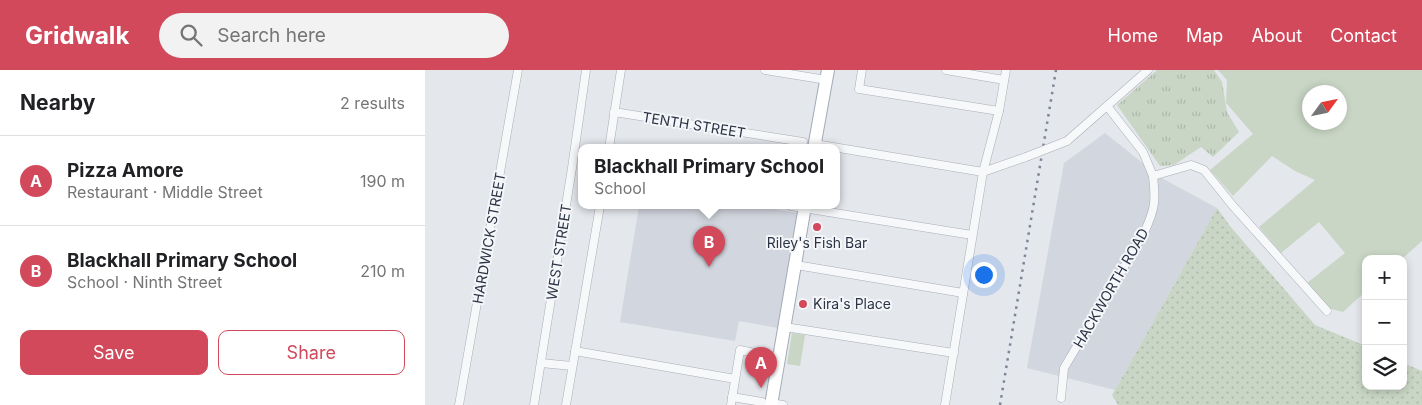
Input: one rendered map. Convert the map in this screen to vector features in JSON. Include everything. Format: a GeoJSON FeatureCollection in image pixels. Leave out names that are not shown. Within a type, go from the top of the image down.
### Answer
{"type":"FeatureCollection","features":[{"type":"Feature","properties":{"kind":"main road"},"geometry":{"type":"LineString","coordinates":[[811,144],[827,75]]}},
{"type":"Feature","properties":{"kind":"main road"},"geometry":{"type":"LineString","coordinates":[[772,404],[805,209]]}},
{"type":"Feature","properties":{"kind":"street","name":"HARDWICK STREET"},"geometry":{"type":"LineString","coordinates":[[459,405],[518,70]]}},
{"type":"Feature","properties":{"kind":"street","name":"WEST STREET"},"geometry":{"type":"LineString","coordinates":[[534,405],[586,70]]}},
{"type":"Feature","properties":{"kind":"street"},"geometry":{"type":"LineString","coordinates":[[610,144],[621,70]]}},
{"type":"Feature","properties":{"kind":"street"},"geometry":{"type":"LineString","coordinates":[[765,70],[827,75]]}},
{"type":"Feature","properties":{"kind":"street"},"geometry":{"type":"LineString","coordinates":[[862,70],[859,89],[999,112]]}},
{"type":"Feature","properties":{"kind":"street"},"geometry":{"type":"LineString","coordinates":[[946,70],[1004,80]]}},
{"type":"Feature","properties":{"kind":"street"},"geometry":{"type":"LineString","coordinates":[[945,405],[983,172],[999,112],[1006,70]]}},
{"type":"Feature","properties":{"kind":"street"},"geometry":{"type":"LineString","coordinates":[[983,172],[1067,141],[1148,70]]}},
{"type":"Feature","properties":{"kind":"street","name":"HACKWORTH ROAD"},"geometry":{"type":"LineString","coordinates":[[1061,398],[1064,368],[1144,233],[1153,214],[1155,193],[1153,176],[1143,152],[1107,106]]}},
{"type":"Feature","properties":{"kind":"street","name":"TENTH STREET"},"geometry":{"type":"LineString","coordinates":[[614,112],[805,144]]}},
{"type":"Feature","properties":{"kind":"street","name":"TENTH STREET"},"geometry":{"type":"LineString","coordinates":[[840,150],[983,172]]}},
{"type":"Feature","properties":{"kind":"street"},"geometry":{"type":"LineString","coordinates":[[1153,176],[1191,166],[1204,170],[1233,206],[1327,312]]}},
{"type":"Feature","properties":{"kind":"street"},"geometry":{"type":"LineString","coordinates":[[572,168],[578,169]]}},
{"type":"Feature","properties":{"kind":"street"},"geometry":{"type":"LineString","coordinates":[[566,405],[599,209]]}},
{"type":"Feature","properties":{"kind":"street"},"geometry":{"type":"LineString","coordinates":[[817,209],[973,235]]}},
{"type":"Feature","properties":{"kind":"street"},"geometry":{"type":"LineString","coordinates":[[796,265],[963,292]]}},
{"type":"Feature","properties":{"kind":"street"},"geometry":{"type":"LineString","coordinates":[[785,327],[954,353]]}},
{"type":"Feature","properties":{"kind":"street"},"geometry":{"type":"LineString","coordinates":[[772,404],[732,401],[735,379],[740,350],[779,358]]}},
{"type":"Feature","properties":{"kind":"street"},"geometry":{"type":"LineString","coordinates":[[575,351],[735,379]]}},
{"type":"Feature","properties":{"kind":"street"},"geometry":{"type":"LineString","coordinates":[[541,363],[572,366]]}},
{"type":"Feature","properties":{"kind":"shaded area"},"geometry":{"type":"Polygon","coordinates":[[[1105,133],[1160,177],[1217,208],[1115,390],[1027,368],[1064,163],[1105,133]]]}},
{"type":"Feature","properties":{"kind":"shaded area"},"geometry":{"type":"Polygon","coordinates":[[[639,209],[773,209],[798,213],[778,328],[739,321],[735,341],[620,322],[639,209]]]}},
{"type":"Feature","properties":{"kind":"green space"},"geometry":{"type":"Polygon","coordinates":[[[1157,70],[1214,70],[1222,82],[1227,112],[1239,132],[1213,157],[1201,147],[1174,165],[1160,166],[1117,105],[1157,70]]]}},
{"type":"Feature","properties":{"kind":"green space"},"geometry":{"type":"Polygon","coordinates":[[[1218,70],[1422,70],[1422,241],[1406,255],[1362,255],[1362,295],[1343,312],[1327,308],[1307,283],[1345,253],[1319,222],[1281,253],[1259,227],[1315,180],[1295,171],[1272,156],[1233,196],[1210,170],[1253,134],[1226,103],[1227,80],[1218,70]]]}},
{"type":"Feature","properties":{"kind":"green space"},"geometry":{"type":"Polygon","coordinates":[[[1217,208],[1230,226],[1315,325],[1362,344],[1362,390],[1407,390],[1407,365],[1422,371],[1422,405],[1118,405],[1112,395],[1217,208]]]}},
{"type":"Feature","properties":{"kind":"green space"},"geometry":{"type":"Polygon","coordinates":[[[792,333],[805,335],[800,366],[787,364],[792,333]]]}},
{"type":"Feature","properties":{"kind":"railway"},"geometry":{"type":"LineString","coordinates":[[1000,405],[1056,70]]}},
{"type":"Feature","properties":{"kind":"place","name":"Riley's Fish Bar"},"geometry":{"type":"Point","coordinates":[817,227]}},
{"type":"Feature","properties":{"kind":"place","name":"Blackhall Primary School"},"geometry":{"type":"Point","coordinates":[709,267]}},
{"type":"Feature","properties":{"kind":"place","name":"Kira's Place"},"geometry":{"type":"Point","coordinates":[803,304]}},
{"type":"Feature","properties":{"kind":"place","name":"Pizza Amore"},"geometry":{"type":"Point","coordinates":[761,388]}}]}
